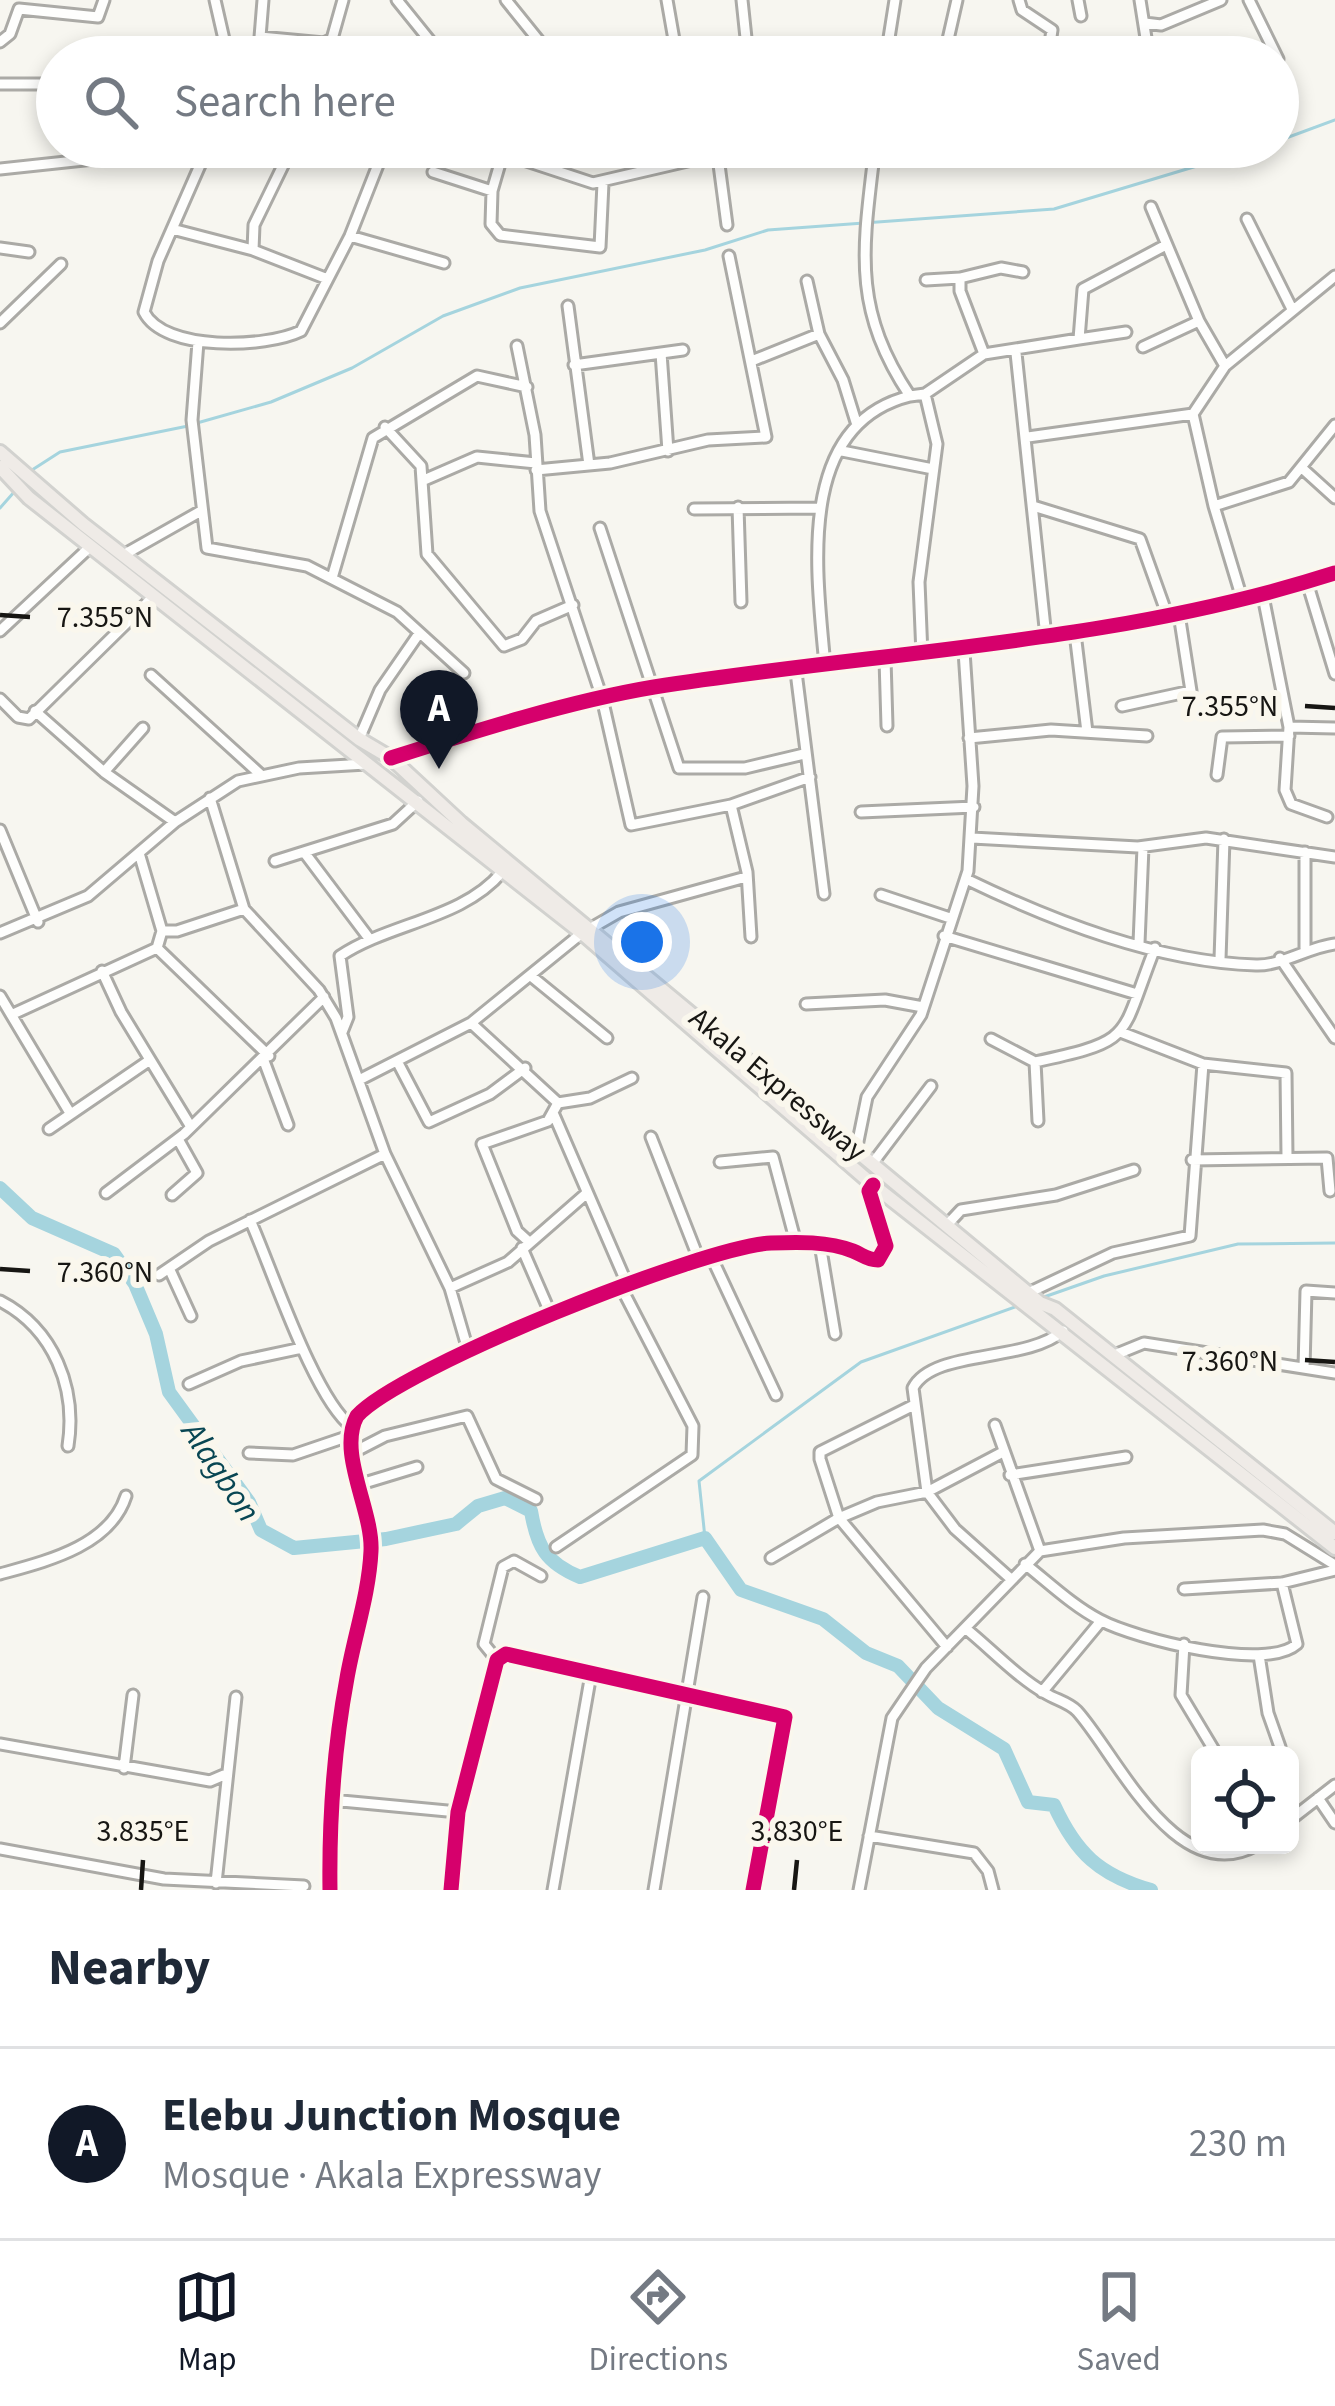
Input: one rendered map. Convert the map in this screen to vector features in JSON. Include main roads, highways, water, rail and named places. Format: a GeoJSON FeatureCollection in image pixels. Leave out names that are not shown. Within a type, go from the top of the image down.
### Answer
{"type":"FeatureCollection","features":[{"type":"Feature","properties":{"kind":"main road","name":"Akala Expressway"},"geometry":{"type":"LineString","coordinates":[[0,452],[31,491],[91,546],[366,764],[458,828],[587,930],[816,1124],[856,1151],[1049,1312],[1112,1356],[1154,1397]]}},
{"type":"Feature","properties":{"kind":"main road","name":"Akala Expressway"},"geometry":{"type":"LineString","coordinates":[[0,467],[19,474]]}},
{"type":"Feature","properties":{"kind":"main road","name":"Akala Expressway"},"geometry":{"type":"LineString","coordinates":[[31,491],[124,554],[359,739],[391,758],[502,872],[587,930]]}},
{"type":"Feature","properties":{"kind":"main road","name":"Akala Expressway"},"geometry":{"type":"LineString","coordinates":[[816,1124],[873,1185],[1012,1297],[1049,1312],[1063,1331],[1154,1397],[1335,1548]]}},
{"type":"Feature","properties":{"kind":"main road","name":"Akala Expressway"},"geometry":{"type":"LineString","coordinates":[[1282,1500],[1335,1533]]}},
{"type":"Feature","properties":{"kind":"waterway"},"geometry":{"type":"LineString","coordinates":[[1299,133],[1335,120]]}},
{"type":"Feature","properties":{"kind":"waterway"},"geometry":{"type":"LineString","coordinates":[[197,423],[271,402],[352,368],[443,316],[520,288],[705,250],[768,230],[1054,209],[1190,168]]}},
{"type":"Feature","properties":{"kind":"waterway"},"geometry":{"type":"LineString","coordinates":[[32,470],[60,452],[188,426]]}},
{"type":"Feature","properties":{"kind":"waterway"},"geometry":{"type":"LineString","coordinates":[[0,508],[15,491]]}},
{"type":"Feature","properties":{"kind":"waterway","name":"Alagbon"},"geometry":{"type":"LineString","coordinates":[[0,1188],[32,1218],[114,1254],[135,1284],[156,1334],[169,1392],[249,1502],[261,1530],[294,1548],[386,1539],[456,1524],[478,1506],[505,1498],[531,1511],[545,1552],[580,1577],[705,1538],[741,1590],[823,1619],[866,1653],[898,1666],[938,1708],[1004,1749],[1028,1802],[1054,1805],[1091,1860],[1151,1890]]}},
{"type":"Feature","properties":{"kind":"waterway"},"geometry":{"type":"LineString","coordinates":[[1044,1297],[1104,1276],[1238,1244],[1335,1243]]}},
{"type":"Feature","properties":{"kind":"waterway"},"geometry":{"type":"LineString","coordinates":[[705,1538],[699,1481],[861,1362],[1018,1306]]}},
{"type":"Feature","properties":{"kind":"place","name":"Elebu Junction Mosque"},"geometry":{"type":"Point","coordinates":[439,769]}}]}
